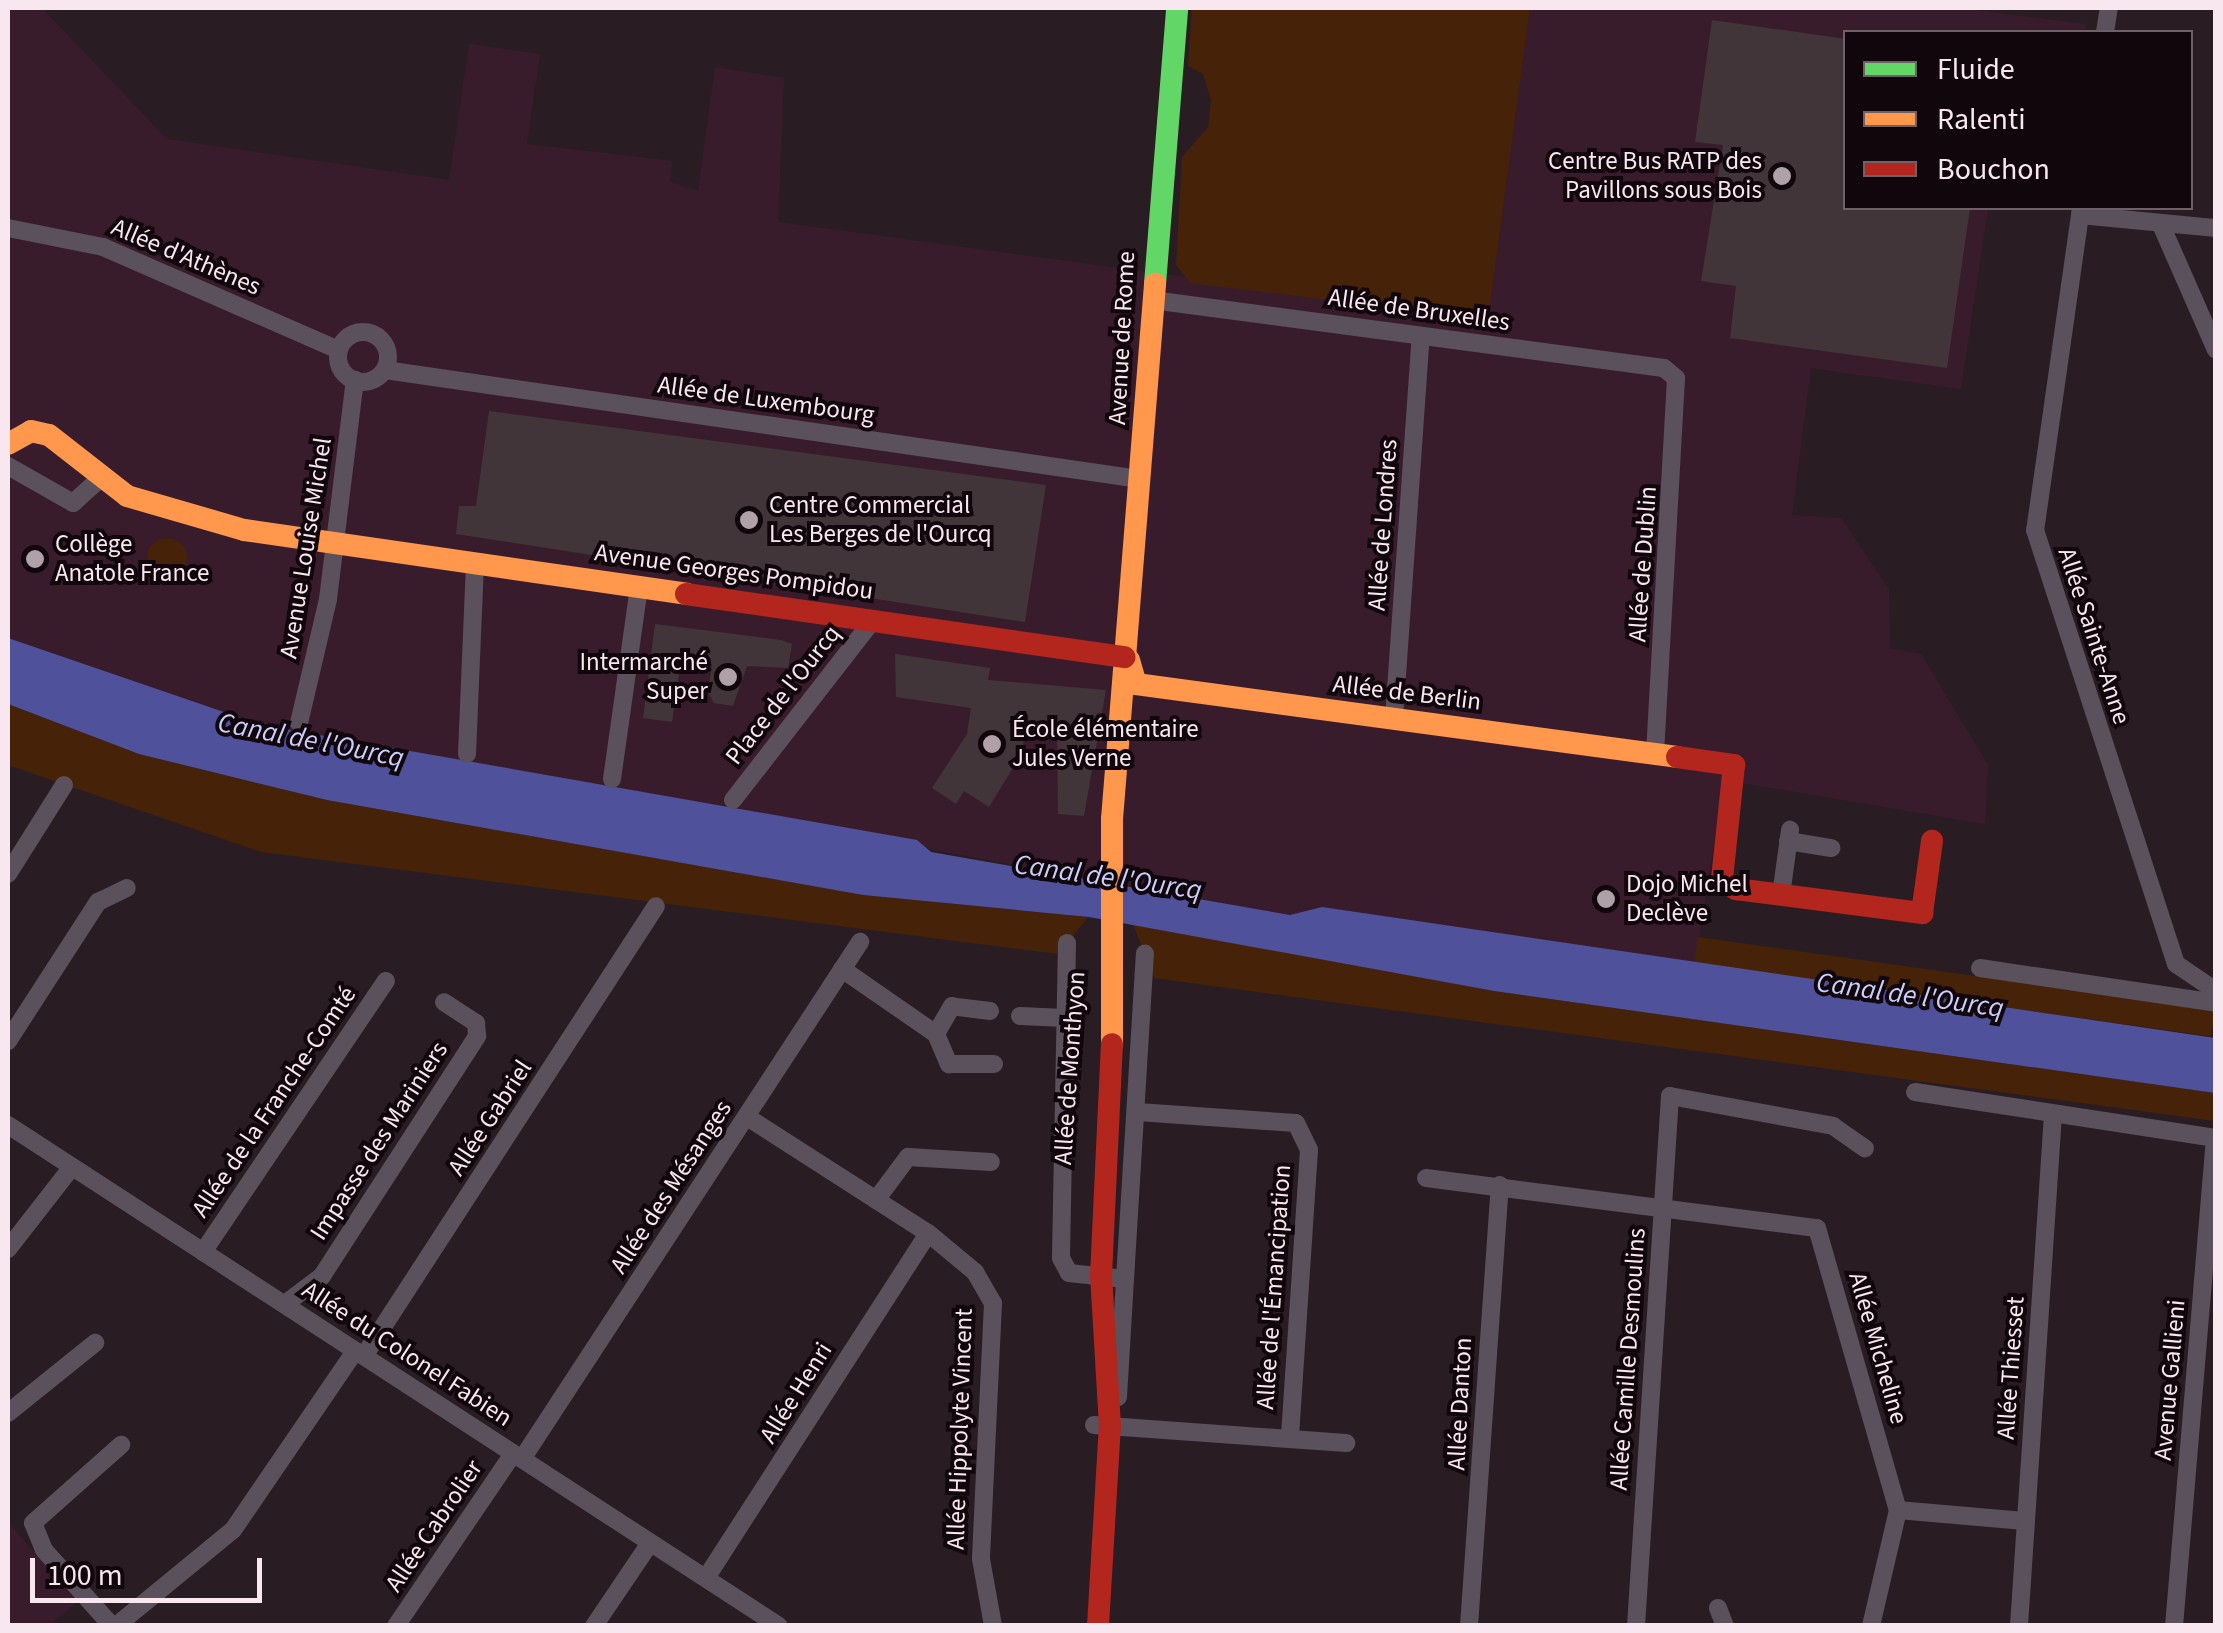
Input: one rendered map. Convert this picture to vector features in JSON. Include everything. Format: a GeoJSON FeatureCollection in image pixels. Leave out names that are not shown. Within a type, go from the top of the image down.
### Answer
{"type":"FeatureCollection","features":[{"type":"Feature","properties":{"kind":"street","name":"Avenue de Rome"},"geometry":{"type":"LineString","coordinates":[[1163,8],[1166,86]]}},
{"type":"Feature","properties":{"kind":"street","name":"Avenue de Rome"},"geometry":{"type":"LineString","coordinates":[[1117,857],[1136,684],[1134,593],[1140,479],[1166,86],[1177,8]]}},
{"type":"Feature","properties":{"kind":"street"},"geometry":{"type":"LineString","coordinates":[[2080,211],[2162,227],[2216,228]]}},
{"type":"Feature","properties":{"kind":"street","name":"Allée Sainte-Anne"},"geometry":{"type":"LineString","coordinates":[[2080,211],[2035,530],[2176,964],[2216,991]]}},
{"type":"Feature","properties":{"kind":"street"},"geometry":{"type":"LineString","coordinates":[[2162,227],[2216,350]]}},
{"type":"Feature","properties":{"kind":"street","name":"Allée d'Athènes"},"geometry":{"type":"LineString","coordinates":[[8,228],[102,248],[339,350]]}},
{"type":"Feature","properties":{"kind":"street","name":"Allée de Bruxelles"},"geometry":{"type":"LineString","coordinates":[[1152,300],[1664,368],[1676,378]]}},
{"type":"Feature","properties":{"kind":"street"},"geometry":{"type":"LineString","coordinates":[[374,334],[386,345],[385,370],[355,380],[339,350],[348,336],[374,334]]}},
{"type":"Feature","properties":{"kind":"street","name":"Allée de Londres"},"geometry":{"type":"LineString","coordinates":[[1394,718],[1422,336]]}},
{"type":"Feature","properties":{"kind":"street","name":"Allée de Luxembourg"},"geometry":{"type":"LineString","coordinates":[[385,370],[1140,479]]}},
{"type":"Feature","properties":{"kind":"street","name":"Allée de Dublin"},"geometry":{"type":"LineString","coordinates":[[1655,754],[1676,378]]}},
{"type":"Feature","properties":{"kind":"street","name":"Avenue Louise Michel"},"geometry":{"type":"LineString","coordinates":[[299,723],[328,599],[355,380]]}},
{"type":"Feature","properties":{"kind":"street","name":"Avenue Georges Pompidou"},"geometry":{"type":"LineString","coordinates":[[8,444],[32,432],[49,435],[100,479],[171,514],[1124,658]]}},
{"type":"Feature","properties":{"kind":"street"},"geometry":{"type":"LineString","coordinates":[[8,466],[73,503],[100,479]]}},
{"type":"Feature","properties":{"kind":"street"},"geometry":{"type":"LineString","coordinates":[[467,754],[476,612],[475,562]]}},
{"type":"Feature","properties":{"kind":"street"},"geometry":{"type":"LineString","coordinates":[[612,779],[639,586]]}},
{"type":"Feature","properties":{"kind":"street","name":"Avenue de Rome"},"geometry":{"type":"LineString","coordinates":[[1117,857],[1126,626],[1134,593]]}},
{"type":"Feature","properties":{"kind":"street","name":"Place de l'Ourcq"},"geometry":{"type":"LineString","coordinates":[[733,800],[872,620]]}},
{"type":"Feature","properties":{"kind":"street"},"geometry":{"type":"LineString","coordinates":[[1126,626],[1136,684]]}},
{"type":"Feature","properties":{"kind":"street","name":"Allée de Berlin"},"geometry":{"type":"LineString","coordinates":[[1136,684],[1734,764],[1722,880],[1781,895]]}},
{"type":"Feature","properties":{"kind":"street"},"geometry":{"type":"LineString","coordinates":[[8,874],[64,786]]}},
{"type":"Feature","properties":{"kind":"street"},"geometry":{"type":"LineString","coordinates":[[1831,848],[1789,836],[1781,895],[1922,913],[1932,842]]}},
{"type":"Feature","properties":{"kind":"street","name":"Allée de Monthyon"},"geometry":{"type":"LineString","coordinates":[[1098,1626],[1106,1493],[1102,1426],[1104,1277],[1110,952],[1117,857]]}},
{"type":"Feature","properties":{"kind":"street"},"geometry":{"type":"LineString","coordinates":[[8,1041],[98,902],[127,888]]}},
{"type":"Feature","properties":{"kind":"street","name":"Allée Gabriel"},"geometry":{"type":"LineString","coordinates":[[114,1626],[233,1530],[360,1354],[656,906]]}},
{"type":"Feature","properties":{"kind":"street","name":"Allée des Mésanges"},"geometry":{"type":"LineString","coordinates":[[517,1457],[860,942]]}},
{"type":"Feature","properties":{"kind":"street","name":"Allée de Monthyon"},"geometry":{"type":"LineString","coordinates":[[1067,943],[1061,1258],[1070,1273],[1104,1277]]}},
{"type":"Feature","properties":{"kind":"street","name":"Allée de Monthyon"},"geometry":{"type":"LineString","coordinates":[[1104,1277],[1138,1112],[1145,954]]}},
{"type":"Feature","properties":{"kind":"street"},"geometry":{"type":"LineString","coordinates":[[1980,968],[2216,1002]]}},
{"type":"Feature","properties":{"kind":"street"},"geometry":{"type":"LineString","coordinates":[[842,969],[936,1034],[949,1064],[994,1064]]}},
{"type":"Feature","properties":{"kind":"street","name":"Allée de la Franche-Comté"},"geometry":{"type":"LineString","coordinates":[[203,1252],[386,981]]}},
{"type":"Feature","properties":{"kind":"street","name":"Impasse des Mariniers"},"geometry":{"type":"LineString","coordinates":[[284,1304],[322,1276],[476,1036],[476,1024],[444,1002]]}},
{"type":"Feature","properties":{"kind":"street"},"geometry":{"type":"LineString","coordinates":[[936,1034],[952,1006],[990,1011]]}},
{"type":"Feature","properties":{"kind":"street"},"geometry":{"type":"LineString","coordinates":[[1020,1016],[1064,1018]]}},
{"type":"Feature","properties":{"kind":"street"},"geometry":{"type":"LineString","coordinates":[[1915,1092],[2216,1138]]}},
{"type":"Feature","properties":{"kind":"street","name":"Allée Camille Desmoulins"},"geometry":{"type":"LineString","coordinates":[[1636,1626],[1670,1096],[1833,1126],[1865,1148]]}},
{"type":"Feature","properties":{"kind":"street","name":"Allée de l'Émancipation"},"geometry":{"type":"LineString","coordinates":[[1138,1112],[1296,1122],[1309,1150],[1290,1436]]}},
{"type":"Feature","properties":{"kind":"street","name":"Allée Thiesset"},"geometry":{"type":"LineString","coordinates":[[2019,1626],[2053,1114]]}},
{"type":"Feature","properties":{"kind":"street","name":"Allée Hippolyte Vincent"},"geometry":{"type":"LineString","coordinates":[[747,1117],[928,1233],[975,1272],[992,1304],[981,1559],[993,1626]]}},
{"type":"Feature","properties":{"kind":"street","name":"Allée du Colonel Fabien"},"geometry":{"type":"LineString","coordinates":[[8,1125],[779,1626]]}},
{"type":"Feature","properties":{"kind":"street","name":"Avenue Gallieni"},"geometry":{"type":"LineString","coordinates":[[2174,1626],[2216,1138]]}},
{"type":"Feature","properties":{"kind":"street"},"geometry":{"type":"LineString","coordinates":[[876,1200],[908,1157],[991,1162]]}},
{"type":"Feature","properties":{"kind":"street"},"geometry":{"type":"LineString","coordinates":[[8,1250],[71,1168]]}},
{"type":"Feature","properties":{"kind":"street"},"geometry":{"type":"LineString","coordinates":[[1426,1178],[1663,1206]]}},
{"type":"Feature","properties":{"kind":"street","name":"Allée Danton"},"geometry":{"type":"LineString","coordinates":[[1469,1626],[1500,1184]]}},
{"type":"Feature","properties":{"kind":"street","name":"Allée Micheline"},"geometry":{"type":"LineString","coordinates":[[1663,1206],[1817,1228],[1898,1510]]}},
{"type":"Feature","properties":{"kind":"street","name":"Allée Henri"},"geometry":{"type":"LineString","coordinates":[[706,1578],[928,1233]]}},
{"type":"Feature","properties":{"kind":"street"},"geometry":{"type":"LineString","coordinates":[[8,1413],[94,1343]]}},
{"type":"Feature","properties":{"kind":"street","name":"Allée de l'Émancipation"},"geometry":{"type":"LineString","coordinates":[[1102,1426],[1290,1436],[1346,1443]]}},
{"type":"Feature","properties":{"kind":"street"},"geometry":{"type":"LineString","coordinates":[[114,1626],[44,1550],[34,1523],[121,1445]]}},
{"type":"Feature","properties":{"kind":"street","name":"Allée Cabrolier"},"geometry":{"type":"LineString","coordinates":[[396,1626],[517,1457]]}},
{"type":"Feature","properties":{"kind":"street"},"geometry":{"type":"LineString","coordinates":[[1871,1626],[1898,1510],[2025,1520]]}},
{"type":"Feature","properties":{"kind":"street"},"geometry":{"type":"LineString","coordinates":[[594,1626],[650,1543]]}},
{"type":"Feature","properties":{"kind":"shaded area"},"geometry":{"type":"Polygon","coordinates":[[[8,8],[42,8],[167,139],[449,180],[469,44],[540,54],[527,144],[672,161],[670,182],[698,191],[715,67],[784,78],[778,222],[1488,318],[1530,8],[1958,8],[2086,24],[2086,30],[1843,30],[1843,210],[1988,210],[1961,389],[1811,368],[1792,515],[1841,518],[1889,590],[1890,648],[1921,654],[1988,765],[1985,824],[1724,780],[1695,964],[1322,907],[1290,915],[396,752],[262,725],[8,638],[8,8]]]}},
{"type":"Feature","properties":{"kind":"shaded area"},"geometry":{"type":"Polygon","coordinates":[[[1192,8],[1530,8],[1488,319],[1190,283],[1176,265],[1182,157],[1208,127],[1211,100],[1203,74],[1188,66],[1192,8]]]}},
{"type":"Feature","properties":{"kind":"shaded area"},"geometry":{"type":"Polygon","coordinates":[[[167,538],[181,544],[187,558],[181,572],[167,578],[153,572],[147,558],[153,544],[167,538]]]}},
{"type":"Feature","properties":{"kind":"shaded area"},"geometry":{"type":"Polygon","coordinates":[[[8,704],[139,754],[327,800],[863,895],[1088,917],[1058,954],[261,852],[8,765],[8,704]]]}},
{"type":"Feature","properties":{"kind":"shaded area"},"geometry":{"type":"Polygon","coordinates":[[[1133,924],[1494,991],[2215,1093],[2215,1121],[1154,978],[1133,924]]]}},
{"type":"Feature","properties":{"kind":"shaded area"},"geometry":{"type":"Polygon","coordinates":[[[1698,937],[2215,1010],[2211,1036],[1694,964],[1698,937]]]}},
{"type":"Feature","properties":{"kind":"shaded area"},"geometry":{"type":"Polygon","coordinates":[[[8,1522],[77,1602],[50,1625],[8,1625],[8,1522]]]}},
{"type":"Feature","properties":{"kind":"water","name":"Canal de l'Ourcq"},"geometry":{"type":"Polygon","coordinates":[[[8,638],[262,725],[917,840],[931,852],[1290,915],[1322,907],[2215,1038],[2215,1093],[1494,991],[1089,917],[863,895],[327,800],[139,754],[8,704],[8,638]]]}},
{"type":"Feature","properties":{"kind":"building","name":"Centre Bus RATP des Pavillons sous Bois"},"geometry":{"type":"Polygon","coordinates":[[[1712,20],[1843,39],[1843,210],[1970,210],[1947,368],[1730,338],[1736,286],[1701,281],[1723,145],[1695,142],[1712,20]]]}},
{"type":"Feature","properties":{"kind":"building","name":"Centre Commercial Les Berges de l'Ourcq"},"geometry":{"type":"Polygon","coordinates":[[[489,411],[1046,485],[1025,622],[456,534],[459,506],[476,506],[489,411]]]}},
{"type":"Feature","properties":{"kind":"building","name":"Intermarché Super"},"geometry":{"type":"Polygon","coordinates":[[[655,624],[781,640],[792,644],[788,668],[747,666],[733,706],[714,703],[708,692],[712,664],[681,660],[672,722],[643,718],[655,624]]]}},
{"type":"Feature","properties":{"kind":"building","name":"École élémentaire Jules Verne"},"geometry":{"type":"Polygon","coordinates":[[[895,654],[990,668],[988,680],[1106,690],[1084,816],[1058,814],[1057,725],[1026,722],[1022,753],[989,807],[964,791],[956,804],[932,788],[967,734],[971,708],[896,697],[895,654]]]}},
{"type":"Feature","properties":{"kind":"traffic: fast"},"geometry":{"type":"LineString","coordinates":[[1155,284],[1177,8]]}},
{"type":"Feature","properties":{"kind":"traffic: slow"},"geometry":{"type":"LineString","coordinates":[[1112,1044],[1112,819],[1155,284]]}},
{"type":"Feature","properties":{"kind":"traffic: slow"},"geometry":{"type":"LineString","coordinates":[[8,444],[31,431],[49,435],[127,496],[244,530],[686,594]]}},
{"type":"Feature","properties":{"kind":"traffic: slow"},"geometry":{"type":"LineString","coordinates":[[1129,660],[1136,684],[1677,757]]}},
{"type":"Feature","properties":{"kind":"traffic: jam"},"geometry":{"type":"LineString","coordinates":[[686,594],[1124,657]]}},
{"type":"Feature","properties":{"kind":"traffic: jam"},"geometry":{"type":"LineString","coordinates":[[1677,757],[1734,765],[1722,880],[1736,889],[1922,913],[1932,841]]}},
{"type":"Feature","properties":{"kind":"traffic: jam"},"geometry":{"type":"LineString","coordinates":[[1098,1626],[1110,1426],[1101,1276],[1112,1044]]}},
{"type":"Feature","properties":{"kind":"place","name":"Centre Bus RATP des Pavillons sous Bois"},"geometry":{"type":"Point","coordinates":[1782,176]}},
{"type":"Feature","properties":{"kind":"place","name":"Centre Commercial Les Berges de l'Ourcq"},"geometry":{"type":"Point","coordinates":[749,520]}},
{"type":"Feature","properties":{"kind":"place","name":"Collège Anatole France"},"geometry":{"type":"Point","coordinates":[35,559]}},
{"type":"Feature","properties":{"kind":"place","name":"Intermarché Super"},"geometry":{"type":"Point","coordinates":[728,677]}},
{"type":"Feature","properties":{"kind":"place","name":"École élémentaire Jules Verne"},"geometry":{"type":"Point","coordinates":[992,744]}},
{"type":"Feature","properties":{"kind":"place","name":"Dojo Michel Declève"},"geometry":{"type":"Point","coordinates":[1606,899]}}]}
